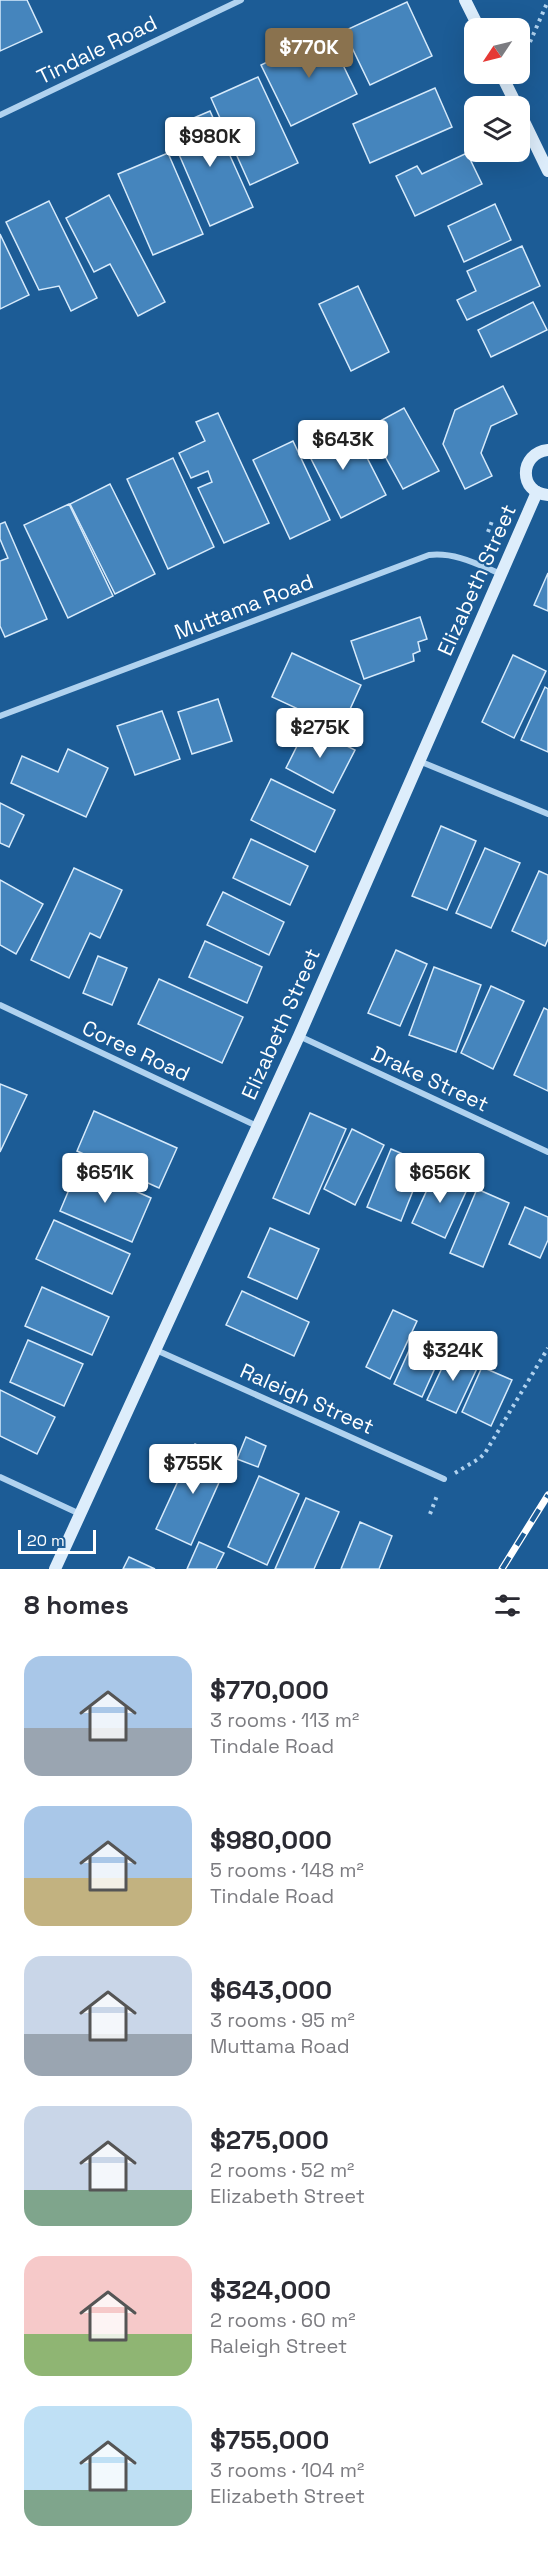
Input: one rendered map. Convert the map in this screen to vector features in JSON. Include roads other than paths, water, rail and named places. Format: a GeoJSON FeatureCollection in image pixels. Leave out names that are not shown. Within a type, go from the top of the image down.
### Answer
{"type":"FeatureCollection","features":[{"type":"Feature","properties":{"kind":"street","name":"Tindale Road"},"geometry":{"type":"LineString","coordinates":[[0,115],[241,0]]}},
{"type":"Feature","properties":{"kind":"street"},"geometry":{"type":"LineString","coordinates":[[465,0],[474,18]]}},
{"type":"Feature","properties":{"kind":"street"},"geometry":{"type":"LineString","coordinates":[[530,134],[548,171]]}},
{"type":"Feature","properties":{"kind":"street"},"geometry":{"type":"LineString","coordinates":[[542,494],[527,482],[525,467],[533,455],[548,450]]}},
{"type":"Feature","properties":{"kind":"street","name":"Elizabeth Street"},"geometry":{"type":"LineString","coordinates":[[55,1569],[299,1036],[501,574],[542,494]]}},
{"type":"Feature","properties":{"kind":"street","name":"Muttama Road"},"geometry":{"type":"LineString","coordinates":[[0,716],[429,555],[442,554],[460,557],[501,574]]}},
{"type":"Feature","properties":{"kind":"street"},"geometry":{"type":"LineString","coordinates":[[419,762],[548,814]]}},
{"type":"Feature","properties":{"kind":"street","name":"Coree Road"},"geometry":{"type":"LineString","coordinates":[[0,1005],[257,1126]]}},
{"type":"Feature","properties":{"kind":"street","name":"Drake Street"},"geometry":{"type":"LineString","coordinates":[[299,1036],[548,1152]]}},
{"type":"Feature","properties":{"kind":"street","name":"Raleigh Street"},"geometry":{"type":"LineString","coordinates":[[156,1350],[444,1479]]}},
{"type":"Feature","properties":{"kind":"street"},"geometry":{"type":"LineString","coordinates":[[0,1477],[80,1514]]}},
{"type":"Feature","properties":{"kind":"railway"},"geometry":{"type":"LineString","coordinates":[[502,1569],[548,1495]]}}]}
